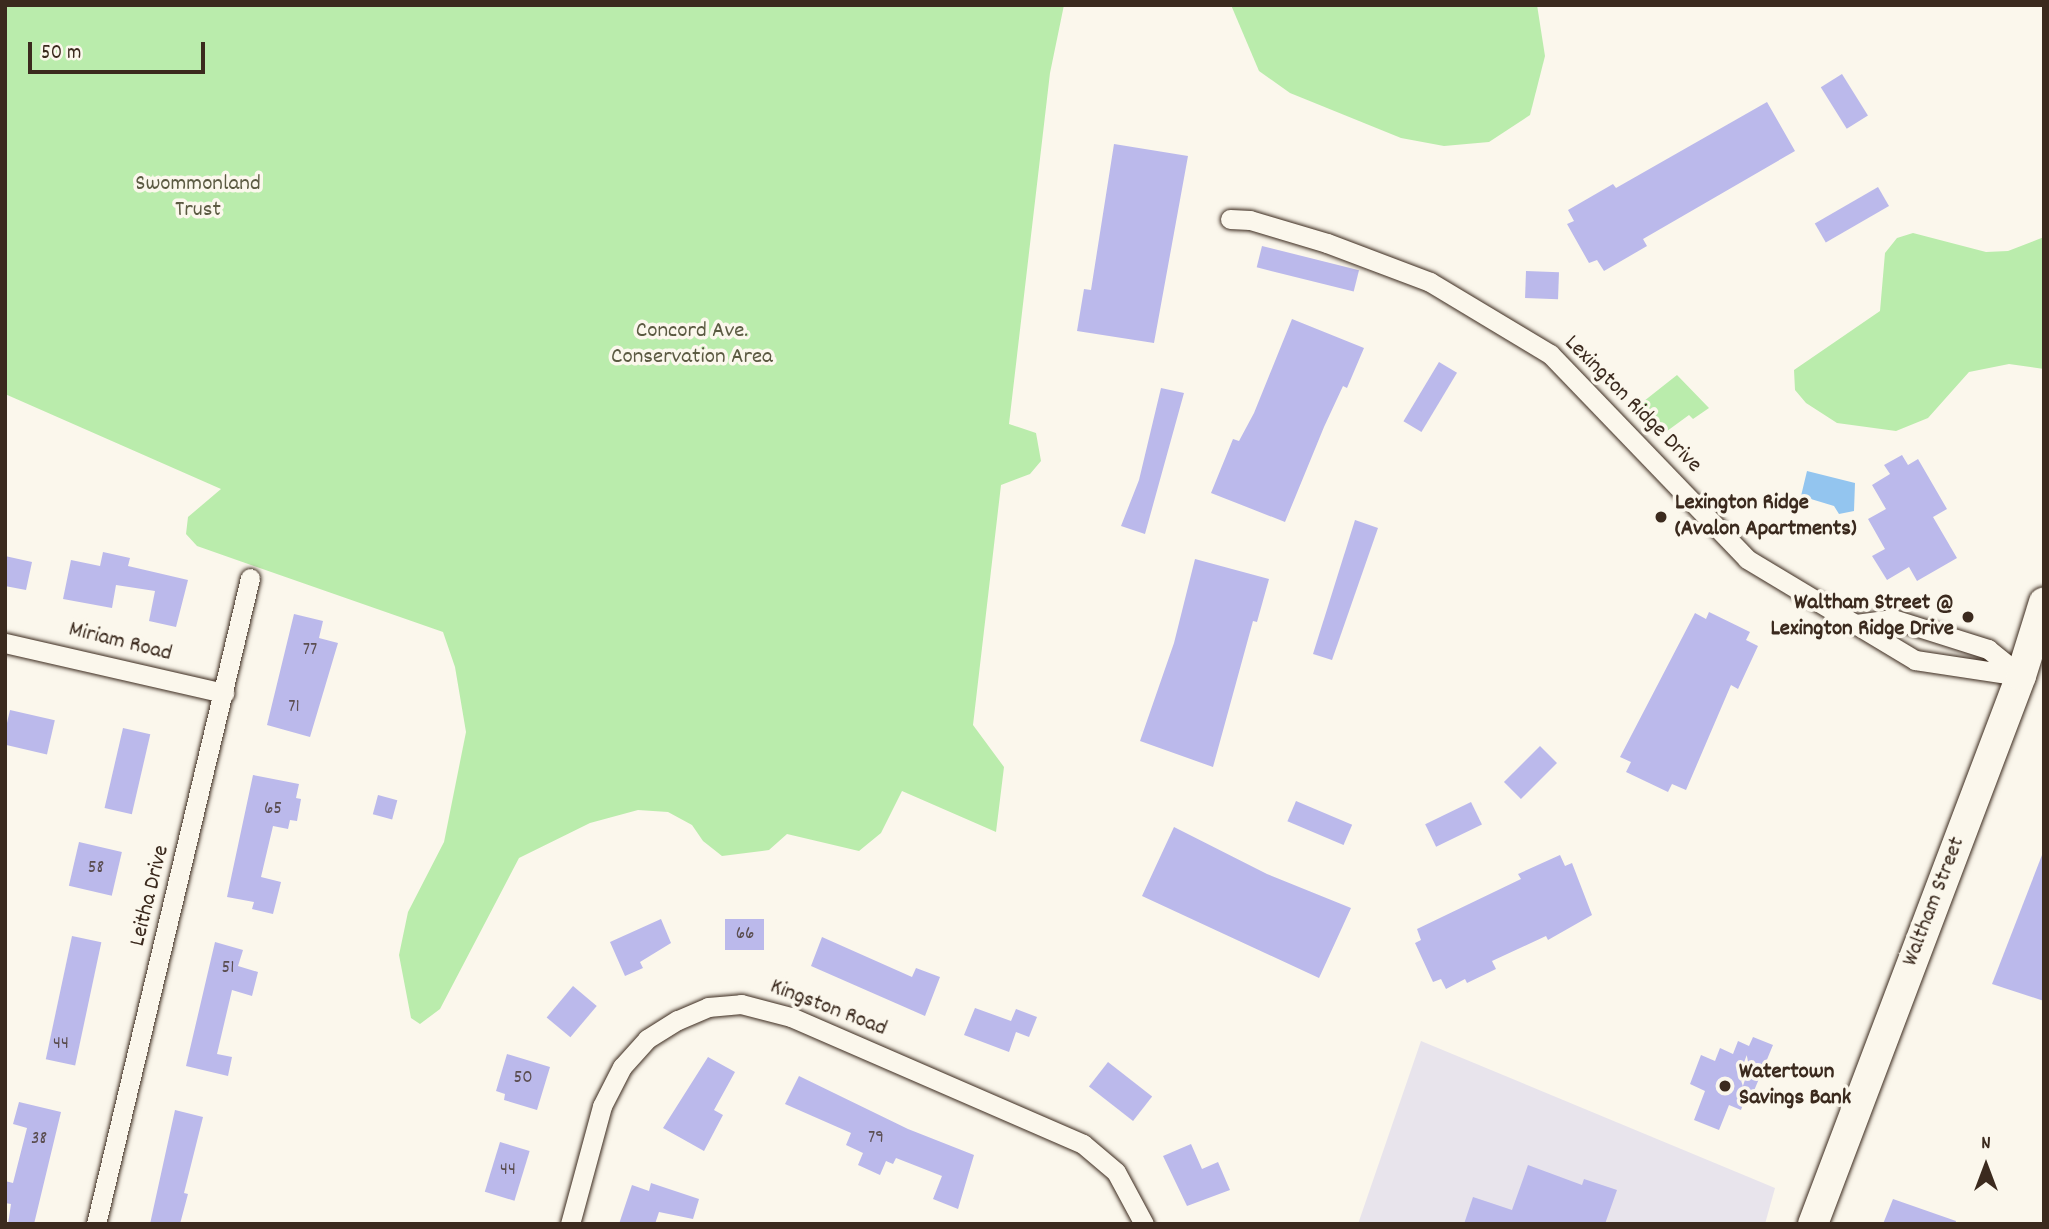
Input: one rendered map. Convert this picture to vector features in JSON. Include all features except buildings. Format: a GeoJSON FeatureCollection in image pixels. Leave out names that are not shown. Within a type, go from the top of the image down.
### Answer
{"type":"FeatureCollection","features":[{"type":"Feature","properties":{"kind":"main road","name":"Waltham Street"},"geometry":{"type":"LineString","coordinates":[[1818,1212],[2021,676],[2044,602]]}},
{"type":"Feature","properties":{"kind":"street","name":"Lexington Ridge Drive"},"geometry":{"type":"LineString","coordinates":[[1230,219],[1250,220],[1327,243],[1430,282],[1550,354],[1747,559],[1915,660],[2021,676]]}},
{"type":"Feature","properties":{"kind":"street","name":"Leitha Drive"},"geometry":{"type":"LineString","coordinates":[[96,1224],[250,578]]}},
{"type":"Feature","properties":{"kind":"street"},"geometry":{"type":"LineString","coordinates":[[1856,624],[1893,619],[1988,649],[2021,676]]}},
{"type":"Feature","properties":{"kind":"street","name":"Miriam Road"},"geometry":{"type":"LineString","coordinates":[[5,643],[224,693]]}},
{"type":"Feature","properties":{"kind":"street","name":"Kingston Road"},"geometry":{"type":"LineString","coordinates":[[570,1224],[602,1106],[622,1067],[648,1039],[677,1020],[708,1007],[741,1004],[791,1017],[1083,1144],[1116,1172],[1144,1224]]}},
{"type":"Feature","properties":{"kind":"shaded area"},"geometry":{"type":"Polygon","coordinates":[[[1421,1041],[1775,1188],[1765,1224],[1358,1224],[1421,1041]]]}},
{"type":"Feature","properties":{"kind":"green space","name":"Concord Ave. Conservation Area"},"geometry":{"type":"Polygon","coordinates":[[[5,5],[1064,5],[1050,73],[1009,424],[1036,433],[1041,461],[1030,474],[1001,485],[973,725],[1004,767],[996,832],[902,791],[881,833],[859,851],[787,834],[769,850],[722,856],[703,841],[692,825],[668,812],[638,810],[590,823],[519,858],[440,1009],[420,1024],[411,1018],[399,955],[408,912],[444,842],[466,732],[455,667],[443,632],[197,546],[186,534],[188,517],[221,489],[5,394],[5,5]]]}},
{"type":"Feature","properties":{"kind":"green space"},"geometry":{"type":"Polygon","coordinates":[[[1231,5],[1537,5],[1545,56],[1530,115],[1489,142],[1444,146],[1401,138],[1290,93],[1259,71],[1231,5]]]}},
{"type":"Feature","properties":{"kind":"green space"},"geometry":{"type":"Polygon","coordinates":[[[1913,233],[1986,252],[2008,251],[2044,237],[2044,369],[2009,364],[1969,372],[1928,418],[1896,431],[1837,423],[1806,403],[1795,390],[1794,370],[1880,311],[1885,253],[1897,238],[1913,233]]]}},
{"type":"Feature","properties":{"kind":"green space"},"geometry":{"type":"Polygon","coordinates":[[[1677,375],[1709,408],[1693,419],[1689,415],[1663,434],[1639,405],[1677,375]]]}},
{"type":"Feature","properties":{"kind":"water"},"geometry":{"type":"Polygon","coordinates":[[[1807,471],[1855,483],[1854,511],[1839,514],[1834,506],[1801,496],[1807,471]]]}},
{"type":"Feature","properties":{"kind":"place","name":"Lexington Ridge (Avalon Apartments)"},"geometry":{"type":"Point","coordinates":[1661,517]}},
{"type":"Feature","properties":{"kind":"place","name":"Waltham Street @ Lexington Ridge Drive"},"geometry":{"type":"Point","coordinates":[1968,617]}},
{"type":"Feature","properties":{"kind":"place","name":"Watertown Savings Bank"},"geometry":{"type":"Point","coordinates":[1725,1086]}},
{"type":"Feature","properties":{"kind":"park label","name":"Swommonland Trust"},"geometry":{"type":"Point","coordinates":[198,198]}}]}
